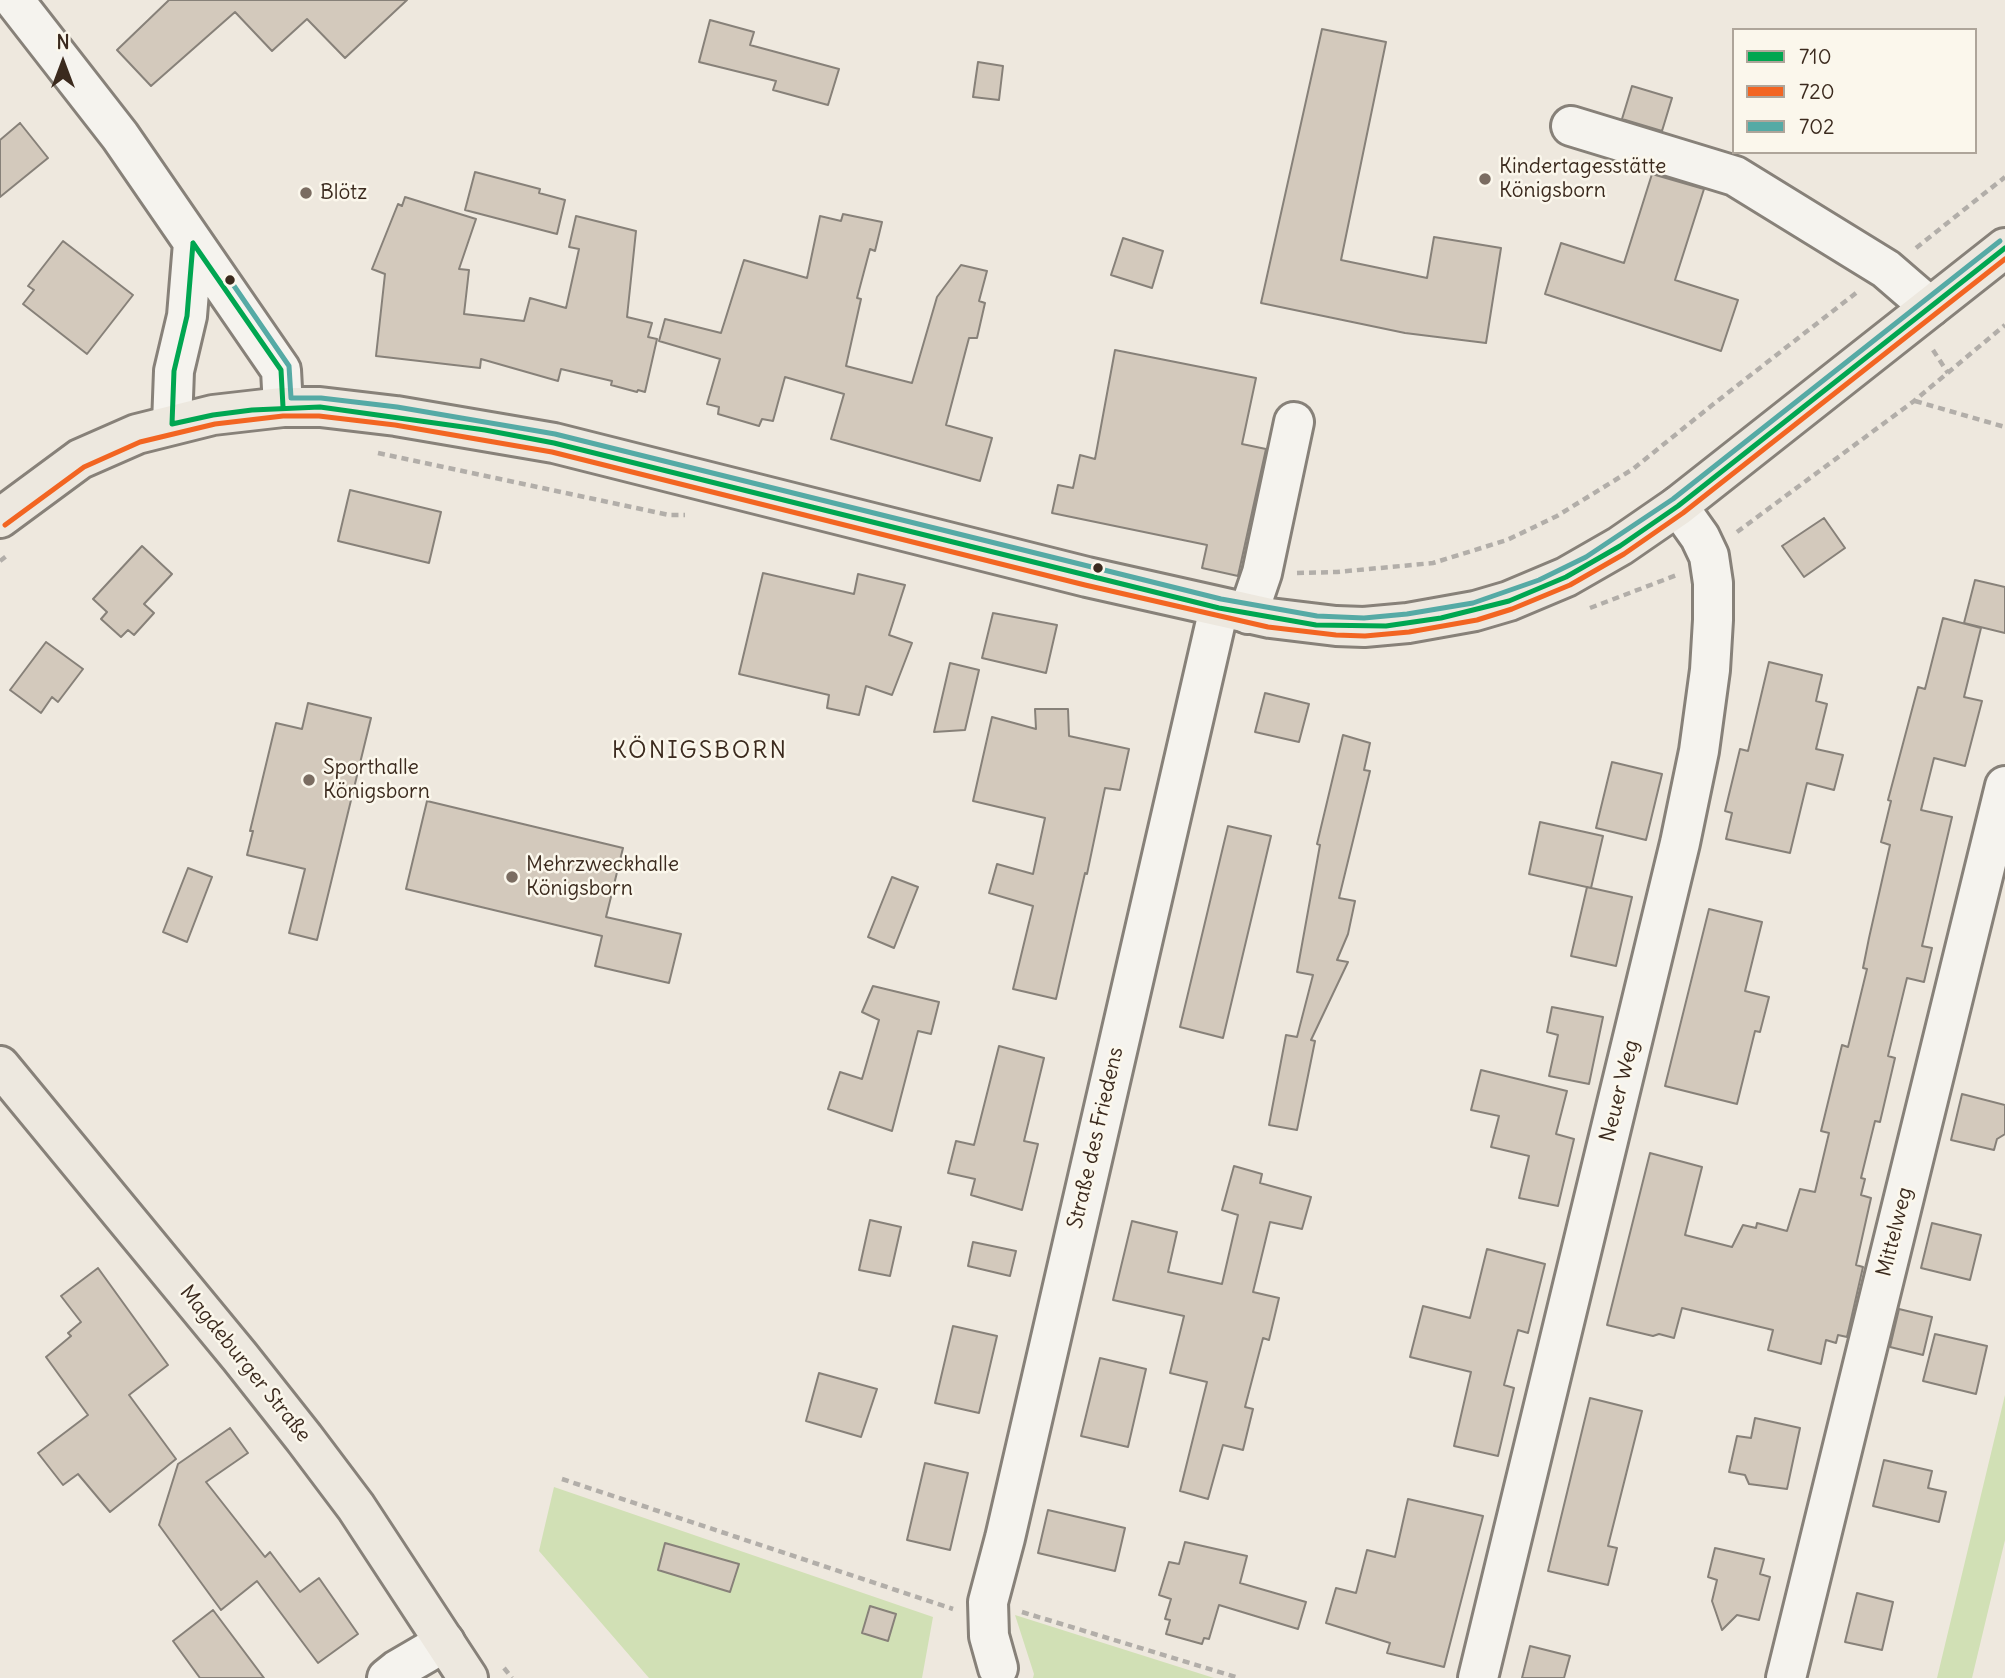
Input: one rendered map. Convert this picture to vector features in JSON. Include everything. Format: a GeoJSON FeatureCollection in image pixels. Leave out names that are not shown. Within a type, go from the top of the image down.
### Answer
{"type":"FeatureCollection","features":[{"type":"Feature","properties":{"kind":"main road"},"geometry":{"type":"LineString","coordinates":[[0,518],[80,459],[137,434],[213,415],[283,407],[320,407],[370,412],[554,443],[1087,577],[1234,611],[1316,625],[1364,627],[1408,623],[1475,611],[1542,588],[1590,565],[1678,506],[1930,307],[2003,255]]}},
{"type":"Feature","properties":{"kind":"main road","name":"Magdeburger Straße"},"geometry":{"type":"LineString","coordinates":[[0,1066],[304,1438],[356,1507],[468,1678]]}},
{"type":"Feature","properties":{"kind":"street"},"geometry":{"type":"LineString","coordinates":[[14,0],[120,136],[281,370],[283,407]]}},
{"type":"Feature","properties":{"kind":"street"},"geometry":{"type":"LineString","coordinates":[[1571,126],[1735,176],[1886,269],[1930,307]]}},
{"type":"Feature","properties":{"kind":"street"},"geometry":{"type":"LineString","coordinates":[[172,424],[174,372],[187,316],[193,243]]}},
{"type":"Feature","properties":{"kind":"street","name":"Straße des Friedens"},"geometry":{"type":"LineString","coordinates":[[998,1668],[989,1636],[988,1611],[1005,1538],[1234,611],[1262,573],[1294,422]]}},
{"type":"Feature","properties":{"kind":"street","name":"Neuer Weg"},"geometry":{"type":"LineString","coordinates":[[1478,1678],[1680,843],[1701,741],[1713,620],[1713,583],[1709,556],[1678,506]]}},
{"type":"Feature","properties":{"kind":"street","name":"Mittelweg"},"geometry":{"type":"LineString","coordinates":[[1786,1678],[2005,786]]}},
{"type":"Feature","properties":{"kind":"street"},"geometry":{"type":"LineString","coordinates":[[387,1678],[446,1642]]}},
{"type":"Feature","properties":{"kind":"path"},"geometry":{"type":"LineString","coordinates":[[1262,573],[1337,572],[1433,563],[1507,540],[1557,516],[1605,489],[1633,469],[2005,177]]}},
{"type":"Feature","properties":{"kind":"path"},"geometry":{"type":"LineString","coordinates":[[2005,325],[1914,401],[2005,427]]}},
{"type":"Feature","properties":{"kind":"path"},"geometry":{"type":"LineString","coordinates":[[562,1479],[988,1611],[1239,1678]]}},
{"type":"Feature","properties":{"kind":"green space"},"geometry":{"type":"Polygon","coordinates":[[[2005,1395],[2005,1540],[1972,1678],[1937,1678],[2005,1395]]]}},
{"type":"Feature","properties":{"kind":"green space"},"geometry":{"type":"Polygon","coordinates":[[[554,1487],[933,1617],[922,1678],[649,1678],[539,1551],[554,1487]]]}},
{"type":"Feature","properties":{"kind":"green space"},"geometry":{"type":"Polygon","coordinates":[[[1015,1615],[1214,1678],[1033,1678],[1015,1615]]]}},
{"type":"Feature","properties":{"kind":"building"},"geometry":{"type":"Polygon","coordinates":[[[169,0],[407,0],[345,58],[307,19],[272,51],[235,12],[151,86],[117,50],[169,0]]]}},
{"type":"Feature","properties":{"kind":"building"},"geometry":{"type":"Polygon","coordinates":[[[710,20],[754,32],[750,45],[839,69],[828,105],[773,90],[776,81],[699,62],[710,20]]]}},
{"type":"Feature","properties":{"kind":"building"},"geometry":{"type":"Polygon","coordinates":[[[1322,29],[1386,42],[1341,260],[1427,278],[1434,237],[1501,248],[1486,343],[1405,333],[1261,303],[1322,29]]]}},
{"type":"Feature","properties":{"kind":"building"},"geometry":{"type":"Polygon","coordinates":[[[978,62],[1003,66],[999,100],[973,97],[978,62]]]}},
{"type":"Feature","properties":{"kind":"building"},"geometry":{"type":"Polygon","coordinates":[[[1632,86],[1672,98],[1662,131],[1622,119],[1632,86]]]}},
{"type":"Feature","properties":{"kind":"building"},"geometry":{"type":"Polygon","coordinates":[[[20,123],[48,158],[0,197],[0,140],[20,123]]]}},
{"type":"Feature","properties":{"kind":"building"},"geometry":{"type":"Polygon","coordinates":[[[475,172],[540,189],[539,193],[565,200],[557,234],[465,210],[475,172]]]}},
{"type":"Feature","properties":{"kind":"building"},"geometry":{"type":"Polygon","coordinates":[[[1652,174],[1704,189],[1675,280],[1738,300],[1721,351],[1545,294],[1561,243],[1624,263],[1652,174]]]}},
{"type":"Feature","properties":{"kind":"building"},"geometry":{"type":"Polygon","coordinates":[[[405,197],[476,219],[459,269],[469,270],[464,314],[524,321],[530,298],[566,308],[579,249],[569,247],[576,216],[636,231],[627,317],[652,323],[648,337],[657,339],[645,392],[611,385],[612,381],[561,369],[558,381],[481,359],[480,368],[376,356],[385,274],[372,269],[398,204],[402,206],[405,197]]]}},
{"type":"Feature","properties":{"kind":"building"},"geometry":{"type":"Polygon","coordinates":[[[843,214],[882,222],[875,251],[870,249],[857,298],[861,299],[846,366],[912,383],[937,297],[961,265],[987,271],[979,301],[985,303],[977,338],[969,338],[946,425],[992,438],[980,481],[831,439],[844,394],[785,377],[773,421],[762,419],[759,426],[718,414],[719,407],[707,404],[720,359],[659,341],[665,319],[721,333],[744,260],[807,278],[820,216],[841,221],[843,214]]]}},
{"type":"Feature","properties":{"kind":"building"},"geometry":{"type":"Polygon","coordinates":[[[1123,238],[1163,251],[1152,288],[1111,275],[1123,238]]]}},
{"type":"Feature","properties":{"kind":"building"},"geometry":{"type":"Polygon","coordinates":[[[63,241],[133,295],[87,354],[23,304],[34,290],[28,286],[63,241]]]}},
{"type":"Feature","properties":{"kind":"building"},"geometry":{"type":"Polygon","coordinates":[[[1115,350],[1256,378],[1242,444],[1266,449],[1238,576],[1202,568],[1207,545],[1052,513],[1058,485],[1073,488],[1080,455],[1095,459],[1115,350]]]}},
{"type":"Feature","properties":{"kind":"building"},"geometry":{"type":"Polygon","coordinates":[[[350,490],[441,512],[429,563],[338,541],[350,490]]]}},
{"type":"Feature","properties":{"kind":"building"},"geometry":{"type":"Polygon","coordinates":[[[1824,518],[1845,548],[1804,577],[1782,546],[1824,518]]]}},
{"type":"Feature","properties":{"kind":"building"},"geometry":{"type":"Polygon","coordinates":[[[142,546],[172,574],[144,604],[154,613],[134,635],[128,630],[121,637],[101,619],[107,612],[93,599],[142,546]]]}},
{"type":"Feature","properties":{"kind":"building"},"geometry":{"type":"Polygon","coordinates":[[[763,573],[854,594],[858,574],[905,585],[889,635],[912,643],[892,695],[866,686],[859,715],[827,708],[829,695],[739,674],[763,573]]]}},
{"type":"Feature","properties":{"kind":"building"},"geometry":{"type":"Polygon","coordinates":[[[1975,580],[2005,587],[2005,633],[1964,623],[1975,580]]]}},
{"type":"Feature","properties":{"kind":"building"},"geometry":{"type":"Polygon","coordinates":[[[993,613],[1057,625],[1046,673],[982,658],[993,613]]]}},
{"type":"Feature","properties":{"kind":"building"},"geometry":{"type":"Polygon","coordinates":[[[1943,618],[1981,628],[1964,697],[1982,701],[1965,766],[1934,758],[1921,810],[1952,817],[1922,946],[1932,948],[1924,982],[1907,978],[1888,1056],[1895,1058],[1880,1122],[1875,1121],[1861,1178],[1865,1179],[1861,1195],[1871,1198],[1856,1265],[1863,1267],[1847,1337],[1838,1335],[1836,1343],[1826,1340],[1821,1364],[1768,1350],[1773,1330],[1682,1308],[1674,1338],[1607,1325],[1650,1153],[1702,1167],[1685,1235],[1732,1247],[1743,1225],[1756,1228],[1757,1223],[1787,1231],[1800,1189],[1815,1192],[1829,1133],[1821,1131],[1842,1045],[1848,1047],[1867,969],[1863,968],[1890,845],[1881,842],[1891,801],[1888,800],[1918,687],[1925,689],[1943,618]]]}},
{"type":"Feature","properties":{"kind":"building"},"geometry":{"type":"Polygon","coordinates":[[[46,642],[83,669],[58,702],[52,697],[41,713],[10,690],[46,642]]]}},
{"type":"Feature","properties":{"kind":"building"},"geometry":{"type":"Polygon","coordinates":[[[1769,662],[1822,675],[1816,701],[1827,704],[1816,749],[1843,755],[1834,790],[1807,783],[1790,853],[1726,839],[1732,813],[1725,811],[1740,749],[1748,751],[1769,662]]]}},
{"type":"Feature","properties":{"kind":"building"},"geometry":{"type":"Polygon","coordinates":[[[950,663],[979,670],[965,730],[934,732],[950,663]]]}},
{"type":"Feature","properties":{"kind":"building"},"geometry":{"type":"Polygon","coordinates":[[[1265,693],[1309,704],[1299,742],[1255,732],[1265,693]]]}},
{"type":"Feature","properties":{"kind":"building","name":"Sporthalle Königsborn"},"geometry":{"type":"Polygon","coordinates":[[[308,703],[371,718],[317,940],[289,933],[305,869],[247,855],[253,831],[250,831],[276,723],[302,729],[308,703]]]}},
{"type":"Feature","properties":{"kind":"building"},"geometry":{"type":"Polygon","coordinates":[[[1035,709],[1068,709],[1069,736],[1129,749],[1120,790],[1105,788],[1056,999],[1013,989],[1033,906],[989,893],[997,864],[1033,874],[1045,818],[973,801],[992,717],[1036,729],[1035,709]]]}},
{"type":"Feature","properties":{"kind":"building"},"geometry":{"type":"Polygon","coordinates":[[[1343,735],[1370,743],[1364,770],[1370,771],[1339,898],[1355,901],[1348,934],[1337,960],[1348,962],[1311,1040],[1315,1041],[1297,1130],[1269,1125],[1286,1035],[1297,1037],[1313,975],[1297,972],[1320,845],[1317,844],[1343,735]]]}},
{"type":"Feature","properties":{"kind":"building"},"geometry":{"type":"Polygon","coordinates":[[[1612,762],[1662,774],[1646,840],[1596,828],[1612,762]]]}},
{"type":"Feature","properties":{"kind":"building","name":"Mehrzweckhalle Königsborn"},"geometry":{"type":"Polygon","coordinates":[[[427,801],[623,848],[606,917],[681,934],[669,983],[595,966],[602,936],[406,889],[427,801]]]}},
{"type":"Feature","properties":{"kind":"building"},"geometry":{"type":"Polygon","coordinates":[[[1540,822],[1603,836],[1591,888],[1529,874],[1540,822]]]}},
{"type":"Feature","properties":{"kind":"building"},"geometry":{"type":"Polygon","coordinates":[[[1228,826],[1271,836],[1223,1038],[1180,1027],[1228,826]]]}},
{"type":"Feature","properties":{"kind":"building"},"geometry":{"type":"Polygon","coordinates":[[[188,868],[212,877],[187,942],[163,932],[188,868]]]}},
{"type":"Feature","properties":{"kind":"building"},"geometry":{"type":"Polygon","coordinates":[[[892,877],[918,887],[894,948],[868,937],[892,877]]]}},
{"type":"Feature","properties":{"kind":"building"},"geometry":{"type":"Polygon","coordinates":[[[1587,887],[1632,897],[1616,966],[1571,956],[1587,887]]]}},
{"type":"Feature","properties":{"kind":"building"},"geometry":{"type":"Polygon","coordinates":[[[1709,909],[1762,922],[1745,991],[1769,997],[1760,1032],[1755,1031],[1737,1104],[1665,1086],[1709,909]]]}},
{"type":"Feature","properties":{"kind":"building"},"geometry":{"type":"Polygon","coordinates":[[[873,986],[939,1002],[931,1034],[918,1031],[892,1131],[828,1109],[840,1072],[862,1079],[879,1020],[862,1012],[873,986]]]}},
{"type":"Feature","properties":{"kind":"building"},"geometry":{"type":"Polygon","coordinates":[[[1552,1007],[1603,1017],[1589,1084],[1549,1076],[1558,1035],[1547,1032],[1552,1007]]]}},
{"type":"Feature","properties":{"kind":"building"},"geometry":{"type":"Polygon","coordinates":[[[999,1046],[1044,1058],[1024,1141],[1038,1144],[1022,1210],[971,1195],[975,1179],[948,1173],[956,1141],[974,1145],[999,1046]]]}},
{"type":"Feature","properties":{"kind":"building"},"geometry":{"type":"Polygon","coordinates":[[[1481,1070],[1567,1091],[1556,1134],[1574,1139],[1558,1206],[1519,1198],[1529,1156],[1491,1147],[1499,1116],[1471,1110],[1481,1070]]]}},
{"type":"Feature","properties":{"kind":"building"},"geometry":{"type":"Polygon","coordinates":[[[1962,1094],[2005,1105],[2005,1134],[1997,1139],[1994,1150],[1951,1140],[1962,1094]]]}},
{"type":"Feature","properties":{"kind":"building"},"geometry":{"type":"Polygon","coordinates":[[[1234,1166],[1262,1174],[1260,1183],[1311,1197],[1302,1229],[1270,1222],[1253,1292],[1279,1298],[1269,1340],[1263,1338],[1245,1407],[1253,1409],[1243,1450],[1223,1445],[1208,1499],[1180,1491],[1207,1382],[1170,1373],[1184,1316],[1113,1300],[1132,1221],[1177,1232],[1168,1272],[1222,1284],[1238,1215],[1222,1210],[1234,1166]]]}},
{"type":"Feature","properties":{"kind":"building"},"geometry":{"type":"Polygon","coordinates":[[[870,1220],[901,1227],[890,1276],[859,1270],[870,1220]]]}},
{"type":"Feature","properties":{"kind":"building"},"geometry":{"type":"Polygon","coordinates":[[[1932,1223],[1981,1235],[1970,1280],[1921,1268],[1932,1223]]]}},
{"type":"Feature","properties":{"kind":"building"},"geometry":{"type":"Polygon","coordinates":[[[973,1242],[1016,1251],[1010,1276],[968,1266],[973,1242]]]}},
{"type":"Feature","properties":{"kind":"building"},"geometry":{"type":"Polygon","coordinates":[[[1487,1249],[1545,1264],[1528,1333],[1518,1330],[1504,1385],[1514,1388],[1498,1456],[1454,1446],[1471,1372],[1410,1357],[1423,1306],[1470,1318],[1487,1249]]]}},
{"type":"Feature","properties":{"kind":"building"},"geometry":{"type":"Polygon","coordinates":[[[98,1268],[168,1365],[129,1395],[176,1459],[110,1512],[78,1474],[63,1485],[38,1453],[88,1415],[46,1357],[71,1336],[68,1333],[81,1322],[61,1296],[98,1268]]]}},
{"type":"Feature","properties":{"kind":"building"},"geometry":{"type":"Polygon","coordinates":[[[1899,1309],[1932,1317],[1923,1355],[1890,1347],[1899,1309]]]}},
{"type":"Feature","properties":{"kind":"building"},"geometry":{"type":"Polygon","coordinates":[[[953,1326],[997,1336],[979,1413],[935,1403],[953,1326]]]}},
{"type":"Feature","properties":{"kind":"building"},"geometry":{"type":"Polygon","coordinates":[[[1935,1334],[1987,1346],[1976,1394],[1923,1381],[1935,1334]]]}},
{"type":"Feature","properties":{"kind":"building"},"geometry":{"type":"Polygon","coordinates":[[[1100,1358],[1146,1369],[1128,1447],[1081,1436],[1100,1358]]]}},
{"type":"Feature","properties":{"kind":"building"},"geometry":{"type":"Polygon","coordinates":[[[819,1373],[877,1389],[861,1437],[806,1421],[819,1373]]]}},
{"type":"Feature","properties":{"kind":"building"},"geometry":{"type":"Polygon","coordinates":[[[1590,1398],[1642,1411],[1608,1546],[1617,1548],[1608,1585],[1548,1571],[1590,1398]]]}},
{"type":"Feature","properties":{"kind":"building"},"geometry":{"type":"Polygon","coordinates":[[[1755,1418],[1800,1428],[1787,1489],[1749,1484],[1745,1475],[1729,1472],[1737,1436],[1751,1438],[1755,1418]]]}},
{"type":"Feature","properties":{"kind":"building"},"geometry":{"type":"Polygon","coordinates":[[[230,1428],[248,1453],[206,1482],[265,1557],[270,1552],[300,1592],[319,1578],[358,1634],[318,1663],[257,1581],[221,1610],[159,1525],[178,1464],[230,1428]]]}},
{"type":"Feature","properties":{"kind":"building"},"geometry":{"type":"Polygon","coordinates":[[[1884,1460],[1932,1471],[1928,1488],[1946,1492],[1939,1522],[1873,1506],[1884,1460]]]}},
{"type":"Feature","properties":{"kind":"building"},"geometry":{"type":"Polygon","coordinates":[[[925,1463],[968,1473],[950,1550],[907,1540],[925,1463]]]}},
{"type":"Feature","properties":{"kind":"building"},"geometry":{"type":"Polygon","coordinates":[[[1408,1499],[1483,1516],[1444,1667],[1387,1653],[1390,1643],[1326,1623],[1336,1588],[1356,1593],[1367,1550],[1395,1557],[1408,1499]]]}},
{"type":"Feature","properties":{"kind":"building"},"geometry":{"type":"Polygon","coordinates":[[[1048,1510],[1125,1528],[1115,1571],[1038,1553],[1048,1510]]]}},
{"type":"Feature","properties":{"kind":"building"},"geometry":{"type":"Polygon","coordinates":[[[1185,1542],[1247,1556],[1240,1583],[1306,1602],[1298,1629],[1219,1605],[1209,1639],[1204,1638],[1202,1644],[1166,1634],[1170,1620],[1165,1619],[1171,1599],[1159,1595],[1169,1562],[1179,1564],[1185,1542]]]}},
{"type":"Feature","properties":{"kind":"building"},"geometry":{"type":"Polygon","coordinates":[[[665,1543],[739,1564],[730,1592],[658,1570],[665,1543]]]}},
{"type":"Feature","properties":{"kind":"building"},"geometry":{"type":"Polygon","coordinates":[[[1715,1548],[1764,1559],[1760,1574],[1770,1577],[1759,1620],[1737,1615],[1722,1630],[1712,1601],[1717,1580],[1708,1577],[1715,1548]]]}},
{"type":"Feature","properties":{"kind":"building"},"geometry":{"type":"Polygon","coordinates":[[[1857,1593],[1893,1602],[1882,1650],[1845,1642],[1857,1593]]]}},
{"type":"Feature","properties":{"kind":"building"},"geometry":{"type":"Polygon","coordinates":[[[870,1606],[896,1614],[888,1641],[862,1633],[870,1606]]]}},
{"type":"Feature","properties":{"kind":"building"},"geometry":{"type":"Polygon","coordinates":[[[213,1610],[264,1678],[200,1678],[173,1641],[213,1610]]]}},
{"type":"Feature","properties":{"kind":"building"},"geometry":{"type":"Polygon","coordinates":[[[1530,1646],[1570,1656],[1564,1678],[1522,1678],[1530,1646]]]}},
{"type":"Feature","properties":{"kind":"transit line","name":"702"},"geometry":{"type":"LineString","coordinates":[[230,280],[289,366],[291,398],[321,398],[397,407],[555,434],[1221,599],[1317,616],[1364,618],[1473,603],[1539,580],[1586,557],[1673,499],[2000,241]]}},
{"type":"Feature","properties":{"kind":"transit line","name":"710"},"geometry":{"type":"LineString","coordinates":[[193,243],[281,370],[283,407]]}},
{"type":"Feature","properties":{"kind":"transit line","name":"710"},"geometry":{"type":"LineString","coordinates":[[172,424],[174,371],[187,316],[193,243]]}},
{"type":"Feature","properties":{"kind":"transit line","name":"710"},"geometry":{"type":"LineString","coordinates":[[172,424],[252,410],[320,407],[485,430],[554,443],[1219,608],[1316,625],[1386,626],[1441,618],[1509,601],[1566,577],[1620,546],[1678,506],[2005,248]]}},
{"type":"Feature","properties":{"kind":"transit line","name":"720"},"geometry":{"type":"LineString","coordinates":[[5,525],[84,467],[140,442],[215,424],[283,416],[319,416],[395,425],[552,452],[1085,585],[1268,627],[1336,635],[1365,636],[1409,632],[1477,620],[1512,609],[1570,585],[1624,554],[1683,513],[2005,259]]}},
{"type":"Feature","properties":{"kind":"place","name":"Kindertagesstätte Königsborn"},"geometry":{"type":"Point","coordinates":[1485,179]}},
{"type":"Feature","properties":{"kind":"place","name":"Blötz"},"geometry":{"type":"Point","coordinates":[306,193]}},
{"type":"Feature","properties":{"kind":"place","name":"Sporthalle Königsborn"},"geometry":{"type":"Point","coordinates":[309,780]}},
{"type":"Feature","properties":{"kind":"place","name":"Mehrzweckhalle Königsborn"},"geometry":{"type":"Point","coordinates":[512,877]}},
{"type":"Feature","properties":{"kind":"district","name":"KÖNIGSBORN"},"geometry":{"type":"Point","coordinates":[700,751]}}]}
